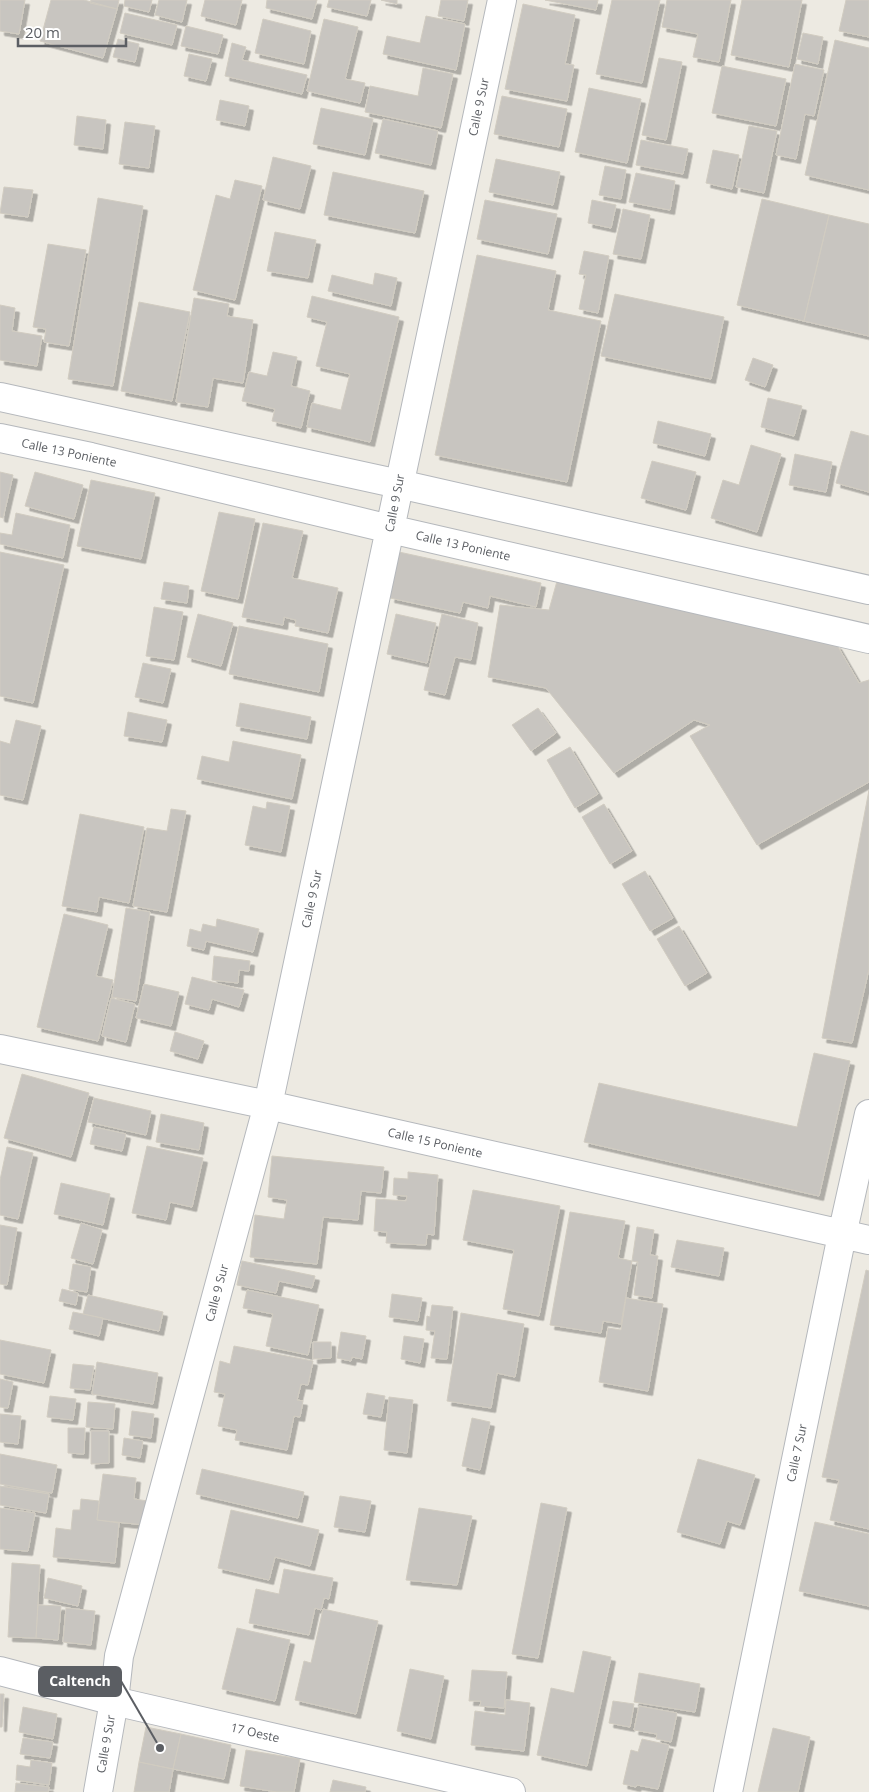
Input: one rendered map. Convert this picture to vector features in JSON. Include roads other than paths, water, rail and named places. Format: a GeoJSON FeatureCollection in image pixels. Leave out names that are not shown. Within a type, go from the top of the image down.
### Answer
{"type":"FeatureCollection","features":[{"type":"Feature","properties":{"kind":"street","name":"Calle 9 Sur"},"geometry":{"type":"LineString","coordinates":[[98,1792],[114,1701],[119,1656],[268,1105],[502,0]]}},
{"type":"Feature","properties":{"kind":"street"},"geometry":{"type":"LineString","coordinates":[[0,397],[399,484],[869,590]]}},
{"type":"Feature","properties":{"kind":"street","name":"Calle 13 Poniente"},"geometry":{"type":"LineString","coordinates":[[0,438],[100,459],[390,530],[869,639]]}},
{"type":"Feature","properties":{"kind":"street","name":"Calle 15 Poniente"},"geometry":{"type":"LineString","coordinates":[[0,1049],[268,1105],[869,1240]]}},
{"type":"Feature","properties":{"kind":"street","name":"Calle 7 Sur"},"geometry":{"type":"LineString","coordinates":[[728,1792],[842,1235],[869,1114]]}},
{"type":"Feature","properties":{"kind":"street","name":"17 Oeste"},"geometry":{"type":"LineString","coordinates":[[0,1671],[114,1701],[511,1792]]}},
{"type":"Feature","properties":{"kind":"place","name":"Caltench"},"geometry":{"type":"Point","coordinates":[160,1748]}}]}
